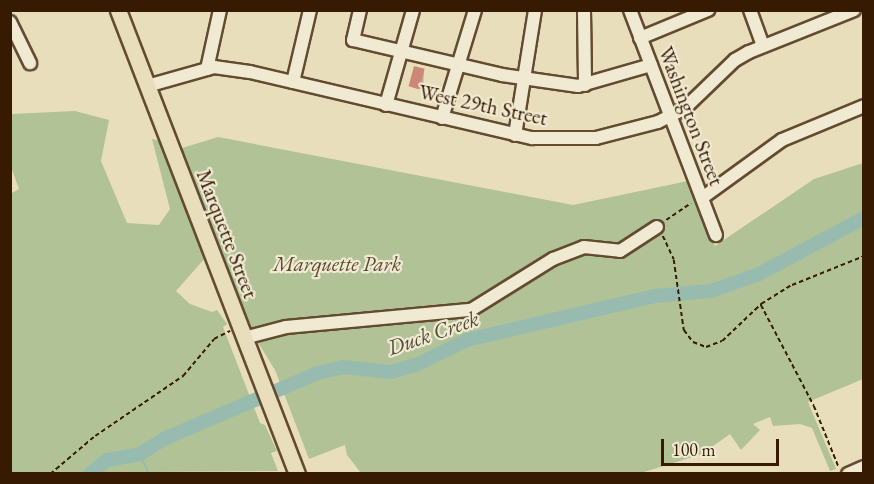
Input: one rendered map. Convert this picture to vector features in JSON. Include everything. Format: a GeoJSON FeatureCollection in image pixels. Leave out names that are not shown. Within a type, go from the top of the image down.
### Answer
{"type":"FeatureCollection","features":[{"type":"Feature","properties":{"kind":"main road","name":"Marquette Street"},"geometry":{"type":"LineString","coordinates":[[118,10],[297,474]]}},
{"type":"Feature","properties":{"kind":"street"},"geometry":{"type":"LineString","coordinates":[[207,69],[220,10]]}},
{"type":"Feature","properties":{"kind":"street"},"geometry":{"type":"LineString","coordinates":[[293,82],[310,10]]}},
{"type":"Feature","properties":{"kind":"street"},"geometry":{"type":"LineString","coordinates":[[360,10],[353,40],[401,53],[524,79],[585,85],[651,65]]}},
{"type":"Feature","properties":{"kind":"street"},"geometry":{"type":"LineString","coordinates":[[386,105],[413,10]]}},
{"type":"Feature","properties":{"kind":"street"},"geometry":{"type":"LineString","coordinates":[[442,118],[475,10]]}},
{"type":"Feature","properties":{"kind":"street"},"geometry":{"type":"LineString","coordinates":[[515,135],[535,10]]}},
{"type":"Feature","properties":{"kind":"street"},"geometry":{"type":"LineString","coordinates":[[584,10],[585,85]]}},
{"type":"Feature","properties":{"kind":"street","name":"Washington Street"},"geometry":{"type":"LineString","coordinates":[[630,10],[716,236]]}},
{"type":"Feature","properties":{"kind":"street"},"geometry":{"type":"LineString","coordinates":[[640,38],[708,10]]}},
{"type":"Feature","properties":{"kind":"street"},"geometry":{"type":"LineString","coordinates":[[750,10],[763,46]]}},
{"type":"Feature","properties":{"kind":"street","name":"West 29th Street"},"geometry":{"type":"LineString","coordinates":[[147,86],[207,69],[249,72],[515,135],[560,140],[596,138],[633,131],[671,116],[684,109],[735,60],[763,46],[854,10]]}},
{"type":"Feature","properties":{"kind":"street"},"geometry":{"type":"LineString","coordinates":[[10,22],[30,63]]}},
{"type":"Feature","properties":{"kind":"street"},"geometry":{"type":"LineString","coordinates":[[702,198],[782,140],[864,106]]}},
{"type":"Feature","properties":{"kind":"street"},"geometry":{"type":"LineString","coordinates":[[244,338],[286,327],[471,310],[553,259],[584,247],[620,251],[657,227]]}},
{"type":"Feature","properties":{"kind":"street"},"geometry":{"type":"LineString","coordinates":[[848,474],[864,467]]}},
{"type":"Feature","properties":{"kind":"path"},"geometry":{"type":"LineString","coordinates":[[702,198],[682,207],[657,227],[669,244],[677,276],[684,330],[693,342],[706,347],[722,341],[761,304],[792,285],[864,256]]}},
{"type":"Feature","properties":{"kind":"path"},"geometry":{"type":"LineString","coordinates":[[761,304],[814,406],[841,474]]}},
{"type":"Feature","properties":{"kind":"path"},"geometry":{"type":"LineString","coordinates":[[50,474],[95,436],[183,376],[214,339],[244,338]]}},
{"type":"Feature","properties":{"kind":"green space"},"geometry":{"type":"Polygon","coordinates":[[[75,111],[109,120],[101,161],[127,223],[159,225],[170,209],[152,139],[161,141],[206,257],[176,291],[190,304],[212,312],[217,310],[227,324],[223,327],[260,423],[265,425],[277,451],[271,453],[278,471],[11,473],[10,194],[19,189],[11,167],[11,114],[75,111]]]}},
{"type":"Feature","properties":{"kind":"green space","name":"Marquette Park"},"geometry":{"type":"Polygon","coordinates":[[[218,137],[573,205],[688,181],[715,246],[814,179],[863,163],[863,379],[808,402],[836,469],[830,471],[812,428],[800,424],[773,426],[770,417],[753,424],[760,430],[741,450],[730,434],[702,454],[641,473],[361,473],[347,455],[345,445],[309,459],[275,370],[246,323],[179,149],[218,137]]]}},
{"type":"Feature","properties":{"kind":"building"},"geometry":{"type":"Polygon","coordinates":[[[414,66],[425,69],[419,89],[409,86],[414,66]]]}},
{"type":"Feature","properties":{"kind":"waterway","name":"Duck Creek"},"geometry":{"type":"LineString","coordinates":[[90,474],[107,460],[140,454],[166,438],[318,373],[343,367],[391,372],[416,365],[467,340],[654,296],[711,291],[759,274],[864,218]]}},
{"type":"Feature","properties":{"kind":"waterway"},"geometry":{"type":"LineString","coordinates":[[140,454],[149,474]]}}]}
